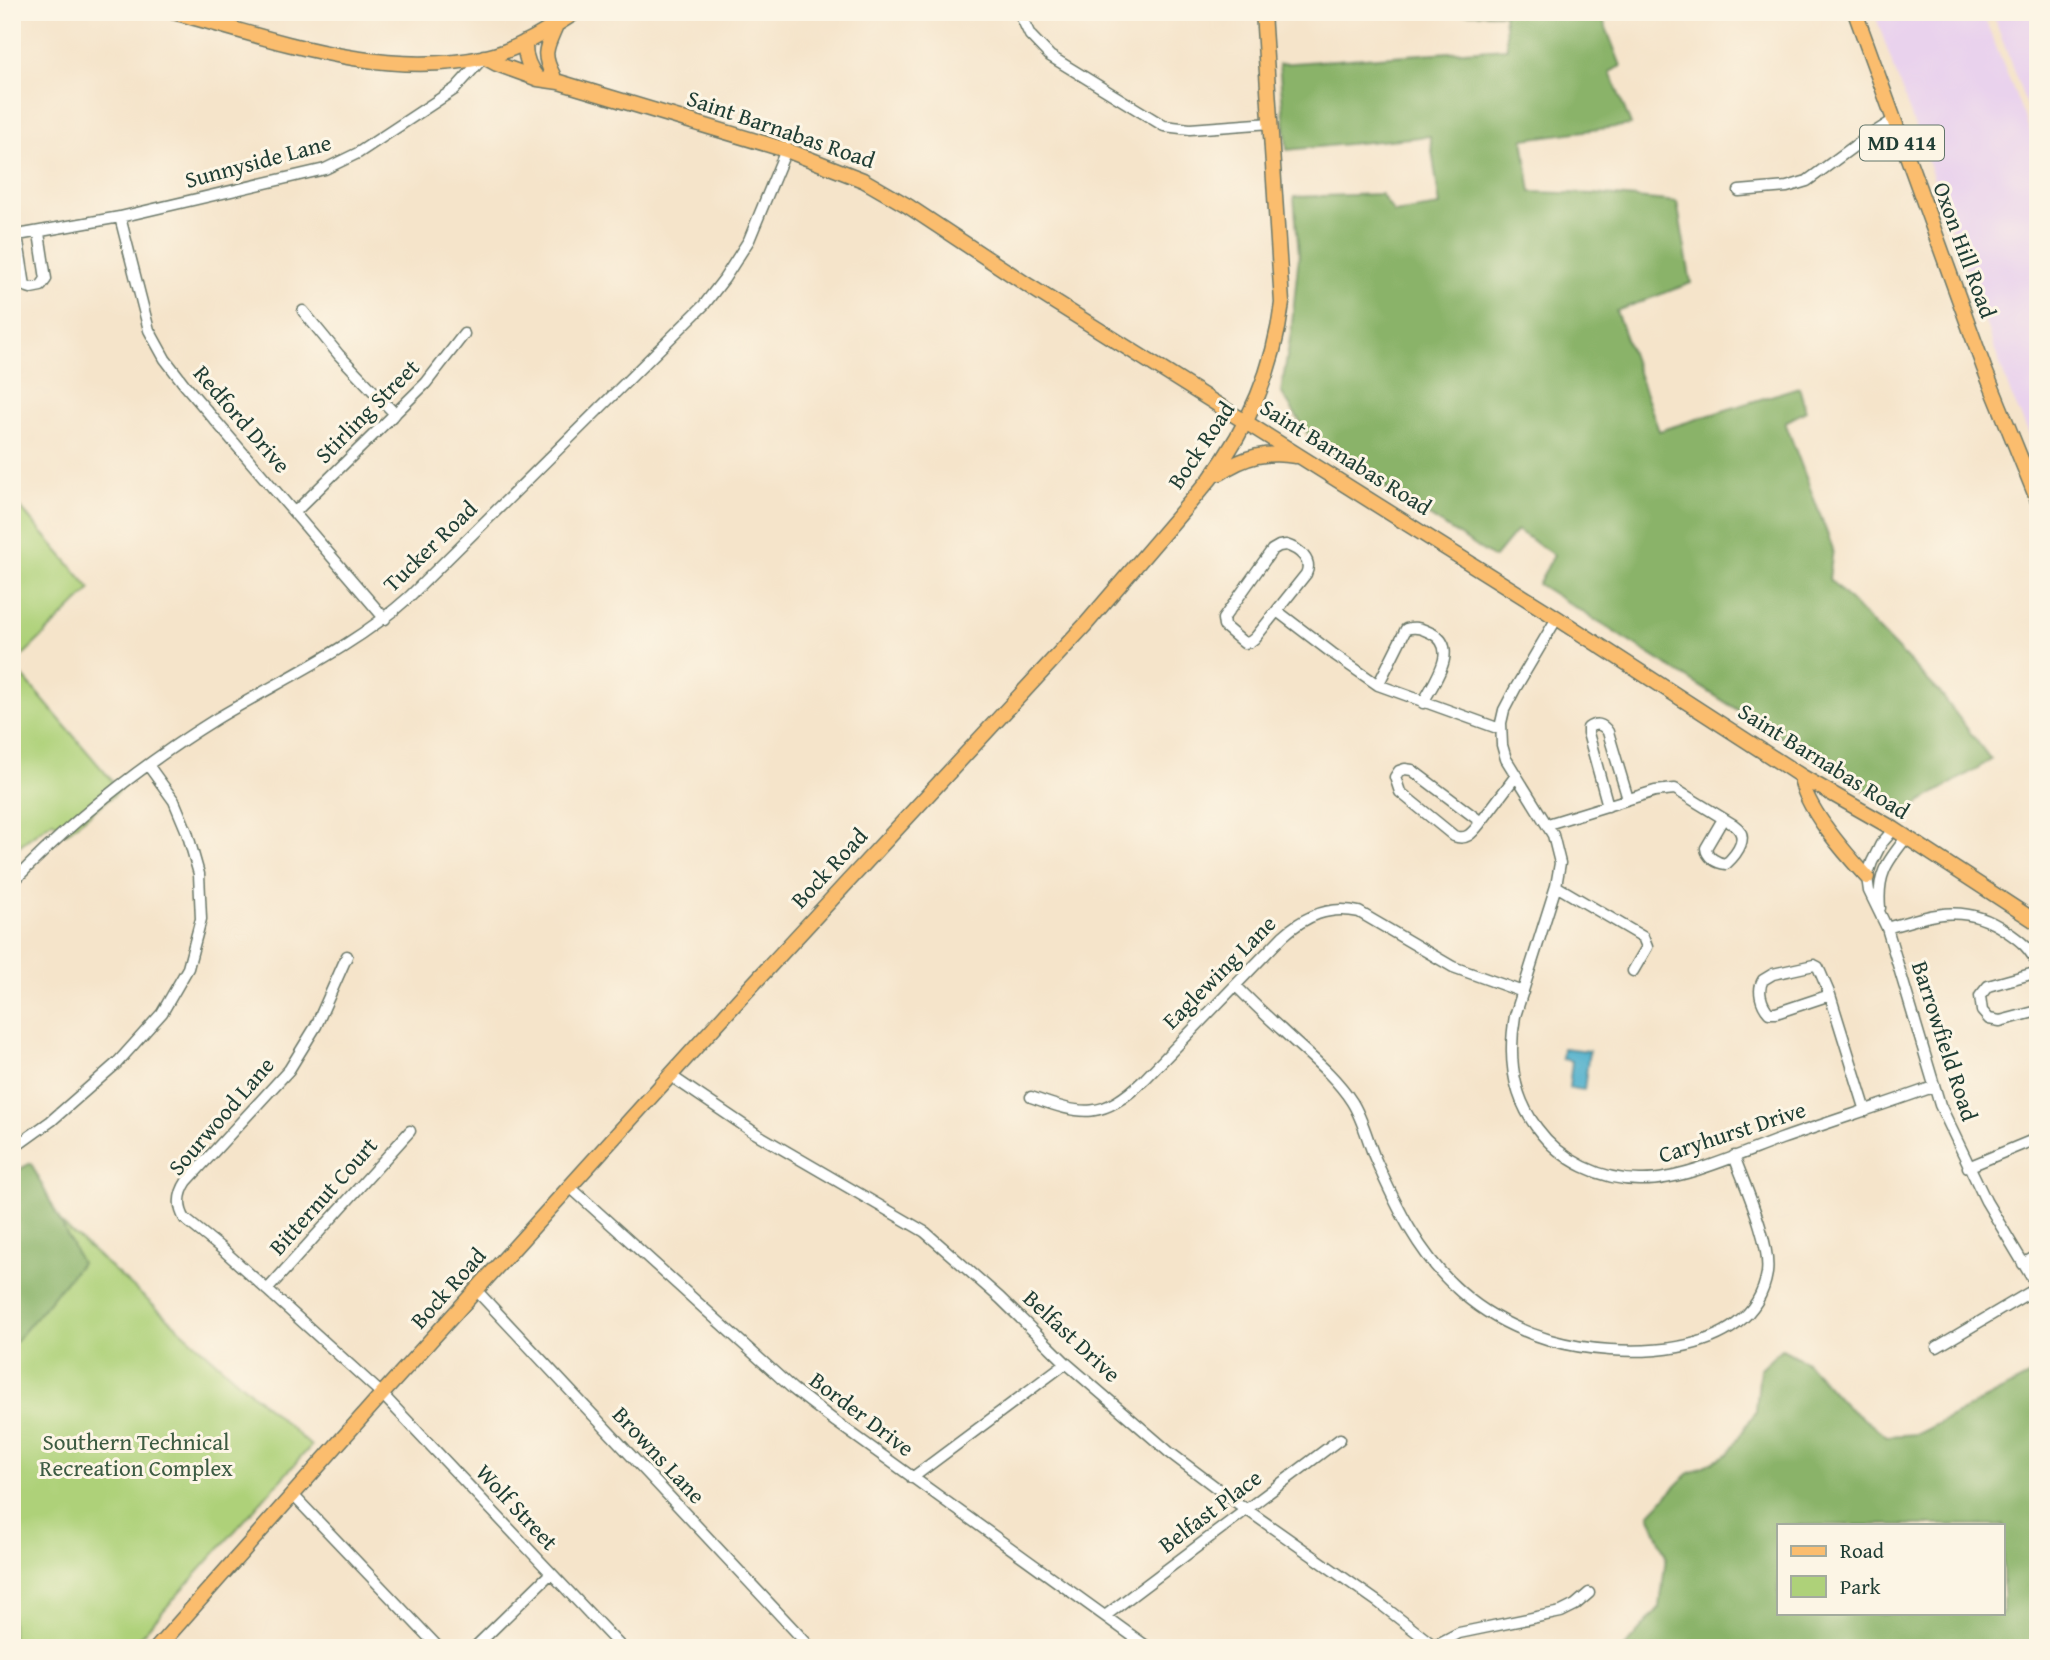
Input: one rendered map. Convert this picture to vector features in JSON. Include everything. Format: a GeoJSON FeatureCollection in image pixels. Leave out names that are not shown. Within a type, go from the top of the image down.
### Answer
{"type":"FeatureCollection","features":[{"type":"Feature","properties":{"kind":"main road"},"geometry":{"type":"LineString","coordinates":[[173,12],[358,60],[429,63],[484,57],[525,42],[553,19],[576,12]]}},
{"type":"Feature","properties":{"kind":"main road","name":"Bock Road"},"geometry":{"type":"LineString","coordinates":[[157,1648],[570,1187],[911,812],[1079,633],[1210,479],[1247,422],[1272,361],[1282,303],[1262,12]]}},
{"type":"Feature","properties":{"kind":"main road","name":"Oxon Hill Road"},"geometry":{"type":"LineString","coordinates":[[1855,12],[1984,368],[2038,501]]}},
{"type":"Feature","properties":{"kind":"main road"},"geometry":{"type":"LineString","coordinates":[[549,79],[545,50],[553,19]]}},
{"type":"Feature","properties":{"kind":"main road"},"geometry":{"type":"LineString","coordinates":[[525,42],[524,54],[531,70],[549,79]]}},
{"type":"Feature","properties":{"kind":"main road","name":"Saint Barnabas Road"},"geometry":{"type":"LineString","coordinates":[[484,57],[496,64],[786,150],[879,188],[1801,776],[1900,834],[2038,923]]}},
{"type":"Feature","properties":{"kind":"main road"},"geometry":{"type":"LineString","coordinates":[[1210,479],[1235,462],[1261,454],[1280,453],[1304,458]]}},
{"type":"Feature","properties":{"kind":"main road"},"geometry":{"type":"LineString","coordinates":[[1801,776],[1809,804],[1867,877]]}},
{"type":"Feature","properties":{"kind":"street"},"geometry":{"type":"LineString","coordinates":[[1020,12],[1030,35],[1050,56],[1155,122],[1170,128],[1190,130],[1271,123]]}},
{"type":"Feature","properties":{"kind":"street","name":"Sunnyside Lane"},"geometry":{"type":"LineString","coordinates":[[14,235],[120,218],[325,169],[358,153],[454,89],[484,57]]}},
{"type":"Feature","properties":{"kind":"street"},"geometry":{"type":"LineString","coordinates":[[1738,191],[1787,187],[1807,181],[1894,120]]}},
{"type":"Feature","properties":{"kind":"street","name":"Tucker Road"},"geometry":{"type":"LineString","coordinates":[[12,883],[38,856],[148,765],[215,720],[385,619],[456,552],[698,311],[750,240],[786,150]]}},
{"type":"Feature","properties":{"kind":"street","name":"Redford Drive"},"geometry":{"type":"LineString","coordinates":[[120,218],[146,321],[161,352],[184,384],[385,619]]}},
{"type":"Feature","properties":{"kind":"street"},"geometry":{"type":"LineString","coordinates":[[14,235],[25,286],[31,288],[41,286],[46,279],[38,233]]}},
{"type":"Feature","properties":{"kind":"street"},"geometry":{"type":"LineString","coordinates":[[303,311],[395,414]]}},
{"type":"Feature","properties":{"kind":"street","name":"Stirling Street"},"geometry":{"type":"LineString","coordinates":[[295,512],[432,376],[464,334]]}},
{"type":"Feature","properties":{"kind":"street"},"geometry":{"type":"LineString","coordinates":[[1286,545],[1304,557],[1309,568],[1277,611],[1250,642],[1239,640],[1224,625],[1226,613],[1272,550],[1286,545]]}},
{"type":"Feature","properties":{"kind":"street"},"geometry":{"type":"LineString","coordinates":[[1277,611],[1378,685],[1500,729],[1509,699],[1557,618]]}},
{"type":"Feature","properties":{"kind":"street"},"geometry":{"type":"LineString","coordinates":[[1378,685],[1406,629],[1418,627],[1440,639],[1445,644],[1446,652],[1423,703]]}},
{"type":"Feature","properties":{"kind":"street"},"geometry":{"type":"LineString","coordinates":[[1608,806],[1588,728],[1598,724],[1608,732],[1628,799]]}},
{"type":"Feature","properties":{"kind":"street","name":"Caryhurst Drive"},"geometry":{"type":"LineString","coordinates":[[1500,729],[1503,751],[1515,777],[1548,824],[1560,857],[1556,887],[1512,1034],[1512,1067],[1525,1109],[1536,1127],[1555,1148],[1591,1171],[1612,1177],[1639,1180],[1671,1176],[1933,1087]]}},
{"type":"Feature","properties":{"kind":"street"},"geometry":{"type":"LineString","coordinates":[[12,1149],[51,1121],[117,1063],[162,1013],[188,968],[201,919],[199,874],[187,832],[174,801],[148,765]]}},
{"type":"Feature","properties":{"kind":"street"},"geometry":{"type":"LineString","coordinates":[[1481,822],[1412,770],[1399,771],[1395,777],[1399,792],[1454,836],[1461,838],[1468,837],[1481,822],[1515,777]]}},
{"type":"Feature","properties":{"kind":"street"},"geometry":{"type":"LineString","coordinates":[[1548,824],[1655,790],[1673,788],[1723,819],[1742,833],[1743,839],[1726,864],[1721,864],[1706,853],[1706,848],[1723,819]]}},
{"type":"Feature","properties":{"kind":"street"},"geometry":{"type":"LineString","coordinates":[[1867,877],[1876,852],[1900,834]]}},
{"type":"Feature","properties":{"kind":"street","name":"Barrowfield Road"},"geometry":{"type":"LineString","coordinates":[[1881,915],[1878,891],[1886,862],[1900,834]]}},
{"type":"Feature","properties":{"kind":"street","name":"Barrowfield Road"},"geometry":{"type":"LineString","coordinates":[[1867,877],[1872,899],[1886,928],[1933,1087],[1968,1167],[2038,1288]]}},
{"type":"Feature","properties":{"kind":"street"},"geometry":{"type":"LineString","coordinates":[[1556,887],[1643,937],[1647,947],[1633,971]]}},
{"type":"Feature","properties":{"kind":"street","name":"Eaglewing Lane"},"geometry":{"type":"LineString","coordinates":[[1031,1097],[1073,1111],[1089,1111],[1116,1104],[1145,1079],[1296,924],[1320,912],[1345,910],[1367,916],[1453,967],[1523,992]]}},
{"type":"Feature","properties":{"kind":"street"},"geometry":{"type":"LineString","coordinates":[[1886,928],[1938,914],[1966,913],[2000,926],[2022,942],[2038,966]]}},
{"type":"Feature","properties":{"kind":"street","name":"Sourwood Lane"},"geometry":{"type":"LineString","coordinates":[[346,956],[316,1026],[296,1061],[196,1170],[183,1186],[179,1196],[182,1214],[186,1219],[382,1394]]}},
{"type":"Feature","properties":{"kind":"street"},"geometry":{"type":"LineString","coordinates":[[1830,995],[1769,1013],[1759,990],[1766,976],[1814,965],[1818,967],[1830,995],[1866,1111]]}},
{"type":"Feature","properties":{"kind":"street"},"geometry":{"type":"LineString","coordinates":[[2038,972],[1983,989],[1980,996],[1982,1011],[1990,1019],[2000,1021],[2038,1011]]}},
{"type":"Feature","properties":{"kind":"street"},"geometry":{"type":"LineString","coordinates":[[1236,986],[1327,1072],[1352,1102],[1398,1210],[1439,1271],[1463,1294],[1493,1316],[1552,1340],[1636,1350],[1668,1348],[1701,1342],[1738,1324],[1746,1317],[1763,1290],[1767,1271],[1766,1250],[1734,1156]]}},
{"type":"Feature","properties":{"kind":"street","name":"Belfast Drive"},"geometry":{"type":"LineString","coordinates":[[671,1076],[755,1133],[925,1232],[1000,1298],[1066,1363],[1169,1452],[1378,1601],[1432,1647]]}},
{"type":"Feature","properties":{"kind":"street","name":"Bitternut Court"},"geometry":{"type":"LineString","coordinates":[[267,1290],[410,1130]]}},
{"type":"Feature","properties":{"kind":"street"},"geometry":{"type":"LineString","coordinates":[[1968,1167],[2038,1138]]}},
{"type":"Feature","properties":{"kind":"street","name":"Border Drive"},"geometry":{"type":"LineString","coordinates":[[570,1187],[793,1389],[1149,1648]]}},
{"type":"Feature","properties":{"kind":"street"},"geometry":{"type":"LineString","coordinates":[[2023,1264],[2038,1255]]}},
{"type":"Feature","properties":{"kind":"street"},"geometry":{"type":"LineString","coordinates":[[1937,1347],[2038,1288]]}},
{"type":"Feature","properties":{"kind":"street","name":"Browns Lane"},"geometry":{"type":"LineString","coordinates":[[477,1291],[811,1648]]}},
{"type":"Feature","properties":{"kind":"street"},"geometry":{"type":"LineString","coordinates":[[912,1478],[1066,1363]]}},
{"type":"Feature","properties":{"kind":"street","name":"Wolf Street"},"geometry":{"type":"LineString","coordinates":[[382,1394],[622,1648]]}},
{"type":"Feature","properties":{"kind":"street","name":"Belfast Place"},"geometry":{"type":"LineString","coordinates":[[1105,1616],[1340,1439]]}},
{"type":"Feature","properties":{"kind":"street"},"geometry":{"type":"LineString","coordinates":[[293,1495],[439,1648]]}},
{"type":"Feature","properties":{"kind":"street"},"geometry":{"type":"LineString","coordinates":[[474,1648],[551,1573]]}},
{"type":"Feature","properties":{"kind":"street"},"geometry":{"type":"LineString","coordinates":[[1432,1647],[1459,1633],[1561,1612],[1589,1593]]}},
{"type":"Feature","properties":{"kind":"shaded area"},"geometry":{"type":"Polygon","coordinates":[[[1874,12],[1982,12],[2038,151],[2038,453],[2011,395],[1874,12]]]}},
{"type":"Feature","properties":{"kind":"shaded area"},"geometry":{"type":"Polygon","coordinates":[[[1992,12],[2038,12],[2038,137],[1992,12]]]}},
{"type":"Feature","properties":{"kind":"green space"},"geometry":{"type":"Polygon","coordinates":[[[1339,12],[1600,12],[1621,66],[1610,72],[1631,125],[1523,139],[1531,192],[1594,194],[1677,202],[1691,283],[1616,311],[1659,431],[1799,387],[1806,411],[1785,422],[1833,549],[1829,579],[1940,693],[1991,760],[1920,802],[1907,817],[1538,584],[1554,555],[1517,530],[1494,558],[1312,440],[1281,392],[1291,333],[1299,254],[1294,197],[1381,194],[1394,213],[1440,206],[1430,136],[1287,150],[1279,64],[1507,48],[1504,14],[1339,12]]]}},
{"type":"Feature","properties":{"kind":"green space"},"geometry":{"type":"Polygon","coordinates":[[[12,498],[91,589],[13,665],[120,790],[66,833],[53,821],[13,850],[12,498]]]}},
{"type":"Feature","properties":{"kind":"green space"},"geometry":{"type":"Polygon","coordinates":[[[31,1163],[81,1263],[12,1346],[12,1173],[31,1163]]]}},
{"type":"Feature","properties":{"kind":"green space","name":"Southern Technical Recreation Complex"},"geometry":{"type":"Polygon","coordinates":[[[16,1183],[311,1446],[130,1648],[12,1648],[12,1187],[16,1183]]]}},
{"type":"Feature","properties":{"kind":"green space"},"geometry":{"type":"Polygon","coordinates":[[[1782,1349],[1805,1361],[1846,1406],[1887,1436],[1918,1434],[2038,1372],[2038,1648],[1624,1648],[1660,1607],[1666,1556],[1649,1514],[1688,1474],[1728,1454],[1756,1411],[1760,1369],[1782,1349]]]}},
{"type":"Feature","properties":{"kind":"water"},"geometry":{"type":"Polygon","coordinates":[[[1563,1048],[1589,1051],[1584,1090],[1569,1088],[1572,1061],[1562,1059],[1563,1048]]]}}]}
